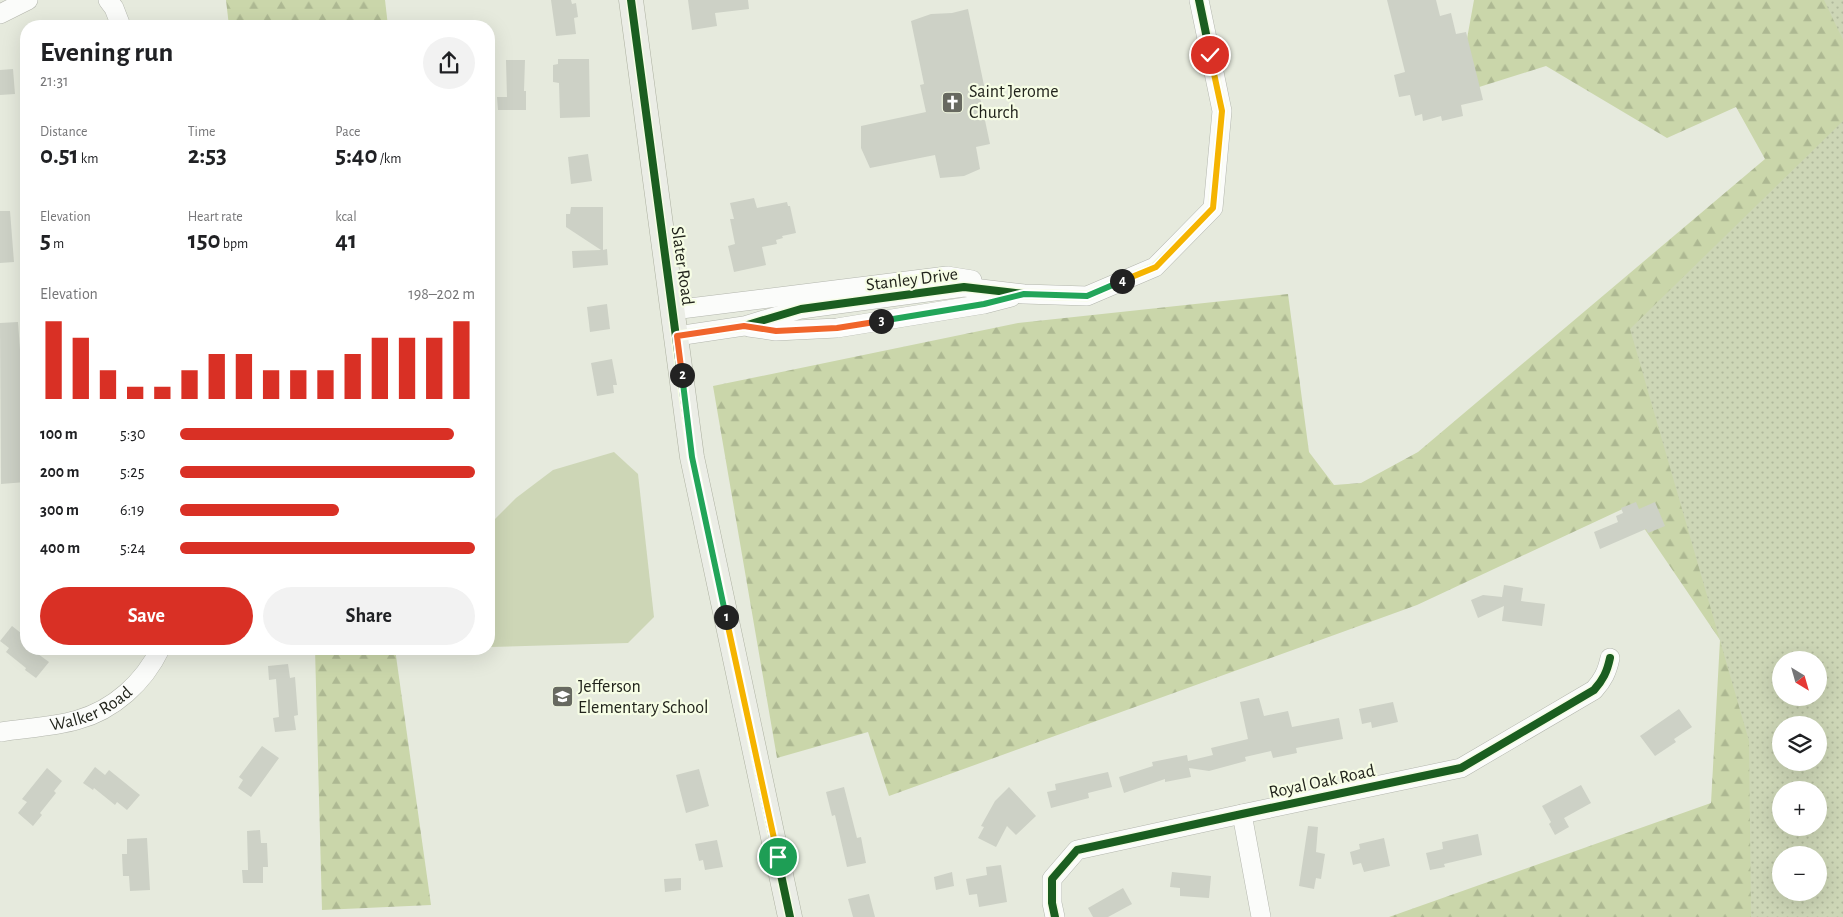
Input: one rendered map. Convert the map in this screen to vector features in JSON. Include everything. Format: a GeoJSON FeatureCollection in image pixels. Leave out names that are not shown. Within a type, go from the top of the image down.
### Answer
{"type":"FeatureCollection","features":[{"type":"Feature","properties":{"kind":"main road","name":"Slater Road"},"geometry":{"type":"LineString","coordinates":[[631,0],[692,457],[790,917]]}},
{"type":"Feature","properties":{"kind":"street"},"geometry":{"type":"LineString","coordinates":[[0,14],[28,0]]}},
{"type":"Feature","properties":{"kind":"street"},"geometry":{"type":"LineString","coordinates":[[108,0],[114,8],[119,20]]}},
{"type":"Feature","properties":{"kind":"street","name":"Stanley Drive"},"geometry":{"type":"LineString","coordinates":[[677,336],[744,326],[801,309],[964,287],[1024,294],[1087,296],[1156,267],[1213,208],[1222,111],[1199,0]]}},
{"type":"Feature","properties":{"kind":"street","name":"Stanley Drive"},"geometry":{"type":"LineString","coordinates":[[673,310],[947,276],[988,282],[1024,294]]}},
{"type":"Feature","properties":{"kind":"street","name":"Walker Road"},"geometry":{"type":"LineString","coordinates":[[0,732],[77,720],[99,712],[129,692],[157,655]]}},
{"type":"Feature","properties":{"kind":"street","name":"Royal Oak Road"},"geometry":{"type":"LineString","coordinates":[[1055,917],[1052,903],[1052,880],[1077,850],[1462,768],[1594,690],[1603,680],[1608,670],[1610,658]]}},
{"type":"Feature","properties":{"kind":"street"},"geometry":{"type":"LineString","coordinates":[[1242,814],[1261,917]]}},
{"type":"Feature","properties":{"kind":"green space"},"geometry":{"type":"Polygon","coordinates":[[[226,0],[385,0],[387,20],[228,20],[226,0]]]}},
{"type":"Feature","properties":{"kind":"green space"},"geometry":{"type":"Polygon","coordinates":[[[1474,0],[1843,0],[1843,917],[1389,917],[1711,803],[1720,640],[1629,506],[1417,605],[889,796],[868,732],[777,758],[713,386],[1018,323],[1288,294],[1309,452],[1334,485],[1361,483],[1418,452],[1765,159],[1736,107],[1667,138],[1546,66],[1457,94],[1474,0]]]}},
{"type":"Feature","properties":{"kind":"green space"},"geometry":{"type":"Polygon","coordinates":[[[1824,0],[1843,0],[1843,40],[1824,0]]]}},
{"type":"Feature","properties":{"kind":"green space"},"geometry":{"type":"Polygon","coordinates":[[[1843,121],[1843,917],[1751,917],[1749,741],[1630,329],[1843,121]]]}},
{"type":"Feature","properties":{"kind":"green space"},"geometry":{"type":"Polygon","coordinates":[[[614,452],[638,474],[654,617],[628,643],[495,647],[495,519],[516,498],[553,470],[614,452]]]}},
{"type":"Feature","properties":{"kind":"green space"},"geometry":{"type":"Polygon","coordinates":[[[315,655],[396,655],[431,905],[322,910],[315,655]]]}},
{"type":"Feature","properties":{"kind":"building"},"geometry":{"type":"Polygon","coordinates":[[[551,0],[571,0],[572,4],[576,3],[578,17],[574,18],[576,34],[556,36],[551,0]]]}},
{"type":"Feature","properties":{"kind":"building"},"geometry":{"type":"Polygon","coordinates":[[[688,0],[748,0],[749,9],[715,13],[717,26],[692,30],[688,0]]]}},
{"type":"Feature","properties":{"kind":"building"},"geometry":{"type":"Polygon","coordinates":[[[1387,0],[1436,0],[1440,16],[1451,13],[1456,34],[1466,32],[1483,100],[1461,105],[1463,116],[1442,121],[1441,116],[1423,121],[1422,114],[1415,116],[1410,95],[1399,97],[1394,75],[1405,72],[1387,0]]]}},
{"type":"Feature","properties":{"kind":"building","name":"Saint Jerome Church"},"geometry":{"type":"Polygon","coordinates":[[[968,9],[985,90],[979,92],[990,144],[976,147],[980,169],[964,176],[940,178],[935,155],[870,168],[861,148],[861,126],[926,112],[920,85],[924,84],[911,21],[931,14],[952,13],[968,9]]]}},
{"type":"Feature","properties":{"kind":"building"},"geometry":{"type":"Polygon","coordinates":[[[558,59],[589,59],[590,117],[560,118],[559,83],[553,82],[553,65],[558,64],[558,59]]]}},
{"type":"Feature","properties":{"kind":"building"},"geometry":{"type":"Polygon","coordinates":[[[506,60],[525,60],[524,91],[526,91],[526,110],[498,110],[497,97],[507,97],[506,60]]]}},
{"type":"Feature","properties":{"kind":"building"},"geometry":{"type":"Polygon","coordinates":[[[13,69],[15,94],[0,95],[0,70],[13,69]]]}},
{"type":"Feature","properties":{"kind":"building"},"geometry":{"type":"Polygon","coordinates":[[[588,154],[592,181],[571,184],[568,157],[588,154]]]}},
{"type":"Feature","properties":{"kind":"building"},"geometry":{"type":"Polygon","coordinates":[[[754,198],[757,208],[787,202],[788,206],[790,206],[796,233],[782,236],[783,238],[776,240],[777,244],[762,247],[766,265],[734,272],[728,246],[735,244],[730,219],[734,219],[730,203],[754,198]]]}},
{"type":"Feature","properties":{"kind":"building"},"geometry":{"type":"Polygon","coordinates":[[[571,207],[603,207],[603,250],[607,249],[608,265],[573,268],[572,251],[601,250],[566,227],[566,214],[570,214],[571,207]]]}},
{"type":"Feature","properties":{"kind":"building"},"geometry":{"type":"Polygon","coordinates":[[[0,211],[10,211],[14,262],[0,263],[0,211]]]}},
{"type":"Feature","properties":{"kind":"building"},"geometry":{"type":"Polygon","coordinates":[[[607,304],[610,329],[590,332],[587,307],[607,304]]]}},
{"type":"Feature","properties":{"kind":"building"},"geometry":{"type":"Polygon","coordinates":[[[18,322],[20,350],[20,482],[1,484],[0,323],[18,322]]]}},
{"type":"Feature","properties":{"kind":"building"},"geometry":{"type":"Polygon","coordinates":[[[612,359],[617,385],[613,385],[614,393],[597,396],[591,363],[612,359]]]}},
{"type":"Feature","properties":{"kind":"building"},"geometry":{"type":"Polygon","coordinates":[[[1636,502],[1639,509],[1655,502],[1665,526],[1648,533],[1646,529],[1600,549],[1594,532],[1618,522],[1616,516],[1623,513],[1621,508],[1636,502]]]}},
{"type":"Feature","properties":{"kind":"building"},"geometry":{"type":"Polygon","coordinates":[[[1504,585],[1523,588],[1521,601],[1545,604],[1542,626],[1502,621],[1504,606],[1478,618],[1471,600],[1483,595],[1502,597],[1504,585]]]}},
{"type":"Feature","properties":{"kind":"building"},"geometry":{"type":"Polygon","coordinates":[[[12,626],[20,632],[20,655],[39,655],[49,662],[36,678],[6,652],[9,648],[0,641],[12,626]]]}},
{"type":"Feature","properties":{"kind":"building"},"geometry":{"type":"Polygon","coordinates":[[[288,664],[290,678],[295,677],[298,715],[294,716],[296,730],[275,732],[273,718],[279,717],[276,679],[269,680],[268,666],[288,664]]]}},
{"type":"Feature","properties":{"kind":"building"},"geometry":{"type":"Polygon","coordinates":[[[1259,698],[1264,716],[1288,711],[1292,727],[1339,718],[1343,739],[1296,748],[1297,753],[1273,758],[1271,751],[1245,757],[1246,761],[1209,771],[1189,768],[1191,777],[1165,782],[1165,779],[1124,793],[1119,777],[1153,766],[1152,762],[1187,755],[1188,761],[1213,755],[1211,748],[1248,739],[1240,702],[1259,698]]]}},
{"type":"Feature","properties":{"kind":"building"},"geometry":{"type":"Polygon","coordinates":[[[1393,702],[1398,722],[1372,728],[1371,722],[1362,724],[1359,709],[1393,702]]]}},
{"type":"Feature","properties":{"kind":"building"},"geometry":{"type":"Polygon","coordinates":[[[1679,709],[1692,727],[1674,739],[1676,742],[1655,756],[1640,736],[1679,709]]]}},
{"type":"Feature","properties":{"kind":"building"},"geometry":{"type":"Polygon","coordinates":[[[262,746],[279,758],[251,797],[238,788],[243,780],[239,777],[262,746]]]}},
{"type":"Feature","properties":{"kind":"building"},"geometry":{"type":"Polygon","coordinates":[[[95,767],[105,775],[109,770],[140,795],[127,810],[117,802],[115,805],[94,788],[93,790],[83,783],[95,767]]]}},
{"type":"Feature","properties":{"kind":"building"},"geometry":{"type":"Polygon","coordinates":[[[47,768],[62,781],[54,791],[56,793],[40,813],[42,815],[33,826],[18,813],[27,802],[22,799],[47,768]]]}},
{"type":"Feature","properties":{"kind":"building"},"geometry":{"type":"Polygon","coordinates":[[[699,769],[709,806],[686,813],[676,775],[699,769]]]}},
{"type":"Feature","properties":{"kind":"building"},"geometry":{"type":"Polygon","coordinates":[[[1108,772],[1112,787],[1088,793],[1089,798],[1051,808],[1047,792],[1056,790],[1055,784],[1108,772]]]}},
{"type":"Feature","properties":{"kind":"building"},"geometry":{"type":"Polygon","coordinates":[[[1581,785],[1591,803],[1564,818],[1569,827],[1555,835],[1549,824],[1551,822],[1542,806],[1581,785]]]}},
{"type":"Feature","properties":{"kind":"building"},"geometry":{"type":"Polygon","coordinates":[[[844,787],[857,838],[861,837],[866,863],[847,867],[835,815],[832,816],[826,792],[844,787]]]}},
{"type":"Feature","properties":{"kind":"building"},"geometry":{"type":"Polygon","coordinates":[[[1009,787],[1036,816],[1016,835],[1007,826],[996,847],[978,838],[984,827],[981,826],[995,801],[1009,787]]]}},
{"type":"Feature","properties":{"kind":"building"},"geometry":{"type":"Polygon","coordinates":[[[1308,826],[1318,827],[1316,852],[1325,854],[1321,879],[1316,878],[1314,889],[1299,886],[1308,826]]]}},
{"type":"Feature","properties":{"kind":"building"},"geometry":{"type":"Polygon","coordinates":[[[260,830],[261,843],[267,843],[268,867],[263,867],[263,883],[243,883],[242,870],[248,870],[247,831],[260,830]]]}},
{"type":"Feature","properties":{"kind":"building"},"geometry":{"type":"Polygon","coordinates":[[[1478,834],[1482,855],[1444,864],[1445,867],[1430,870],[1426,853],[1443,849],[1442,842],[1478,834]]]}},
{"type":"Feature","properties":{"kind":"building"},"geometry":{"type":"Polygon","coordinates":[[[147,838],[150,890],[130,891],[129,876],[123,876],[122,854],[127,854],[127,839],[147,838]]]}},
{"type":"Feature","properties":{"kind":"building"},"geometry":{"type":"Polygon","coordinates":[[[1384,838],[1390,866],[1364,872],[1361,863],[1353,865],[1350,852],[1360,849],[1359,844],[1384,838]]]}},
{"type":"Feature","properties":{"kind":"building"},"geometry":{"type":"Polygon","coordinates":[[[717,840],[723,867],[705,870],[703,860],[699,861],[695,844],[717,840]]]}},
{"type":"Feature","properties":{"kind":"building"},"geometry":{"type":"Polygon","coordinates":[[[1001,865],[1007,902],[979,907],[977,894],[969,895],[966,879],[987,875],[986,867],[1001,865]]]}},
{"type":"Feature","properties":{"kind":"building"},"geometry":{"type":"Polygon","coordinates":[[[952,872],[954,886],[936,890],[934,877],[952,872]]]}},
{"type":"Feature","properties":{"kind":"building"},"geometry":{"type":"Polygon","coordinates":[[[1172,872],[1211,876],[1209,898],[1180,896],[1180,888],[1170,887],[1172,872]]]}},
{"type":"Feature","properties":{"kind":"building"},"geometry":{"type":"Polygon","coordinates":[[[681,878],[681,890],[665,892],[664,879],[681,878]]]}},
{"type":"Feature","properties":{"kind":"building"},"geometry":{"type":"Polygon","coordinates":[[[1123,888],[1132,904],[1108,917],[1093,917],[1088,908],[1123,888]]]}},
{"type":"Feature","properties":{"kind":"building"},"geometry":{"type":"Polygon","coordinates":[[[869,894],[875,917],[853,917],[848,899],[869,894]]]}},
{"type":"Feature","properties":{"kind":"cycle path"},"geometry":{"type":"LineString","coordinates":[[631,0],[692,457],[790,917]]}},
{"type":"Feature","properties":{"kind":"cycle path"},"geometry":{"type":"LineString","coordinates":[[677,336],[744,326],[801,309],[964,287],[1024,294],[1087,296],[1155,267],[1213,208],[1222,111],[1199,0]]}},
{"type":"Feature","properties":{"kind":"cycle path"},"geometry":{"type":"LineString","coordinates":[[1055,917],[1052,903],[1052,879],[1077,850],[1461,768],[1594,690],[1604,676],[1610,658]]}},
{"type":"Feature","properties":{"kind":"place","name":"Saint Jerome Church"},"geometry":{"type":"Point","coordinates":[953,102]}},
{"type":"Feature","properties":{"kind":"place","name":"Jefferson Elementary School"},"geometry":{"type":"Point","coordinates":[562,697]}},
{"type":"Feature","properties":{"kind":"route"},"geometry":{"type":"LineString","coordinates":[[778,857],[692,457],[677,336],[744,326],[776,331],[837,328],[984,304],[1024,294],[1087,296],[1156,267],[1213,208],[1222,111],[1210,55]]}}]}
